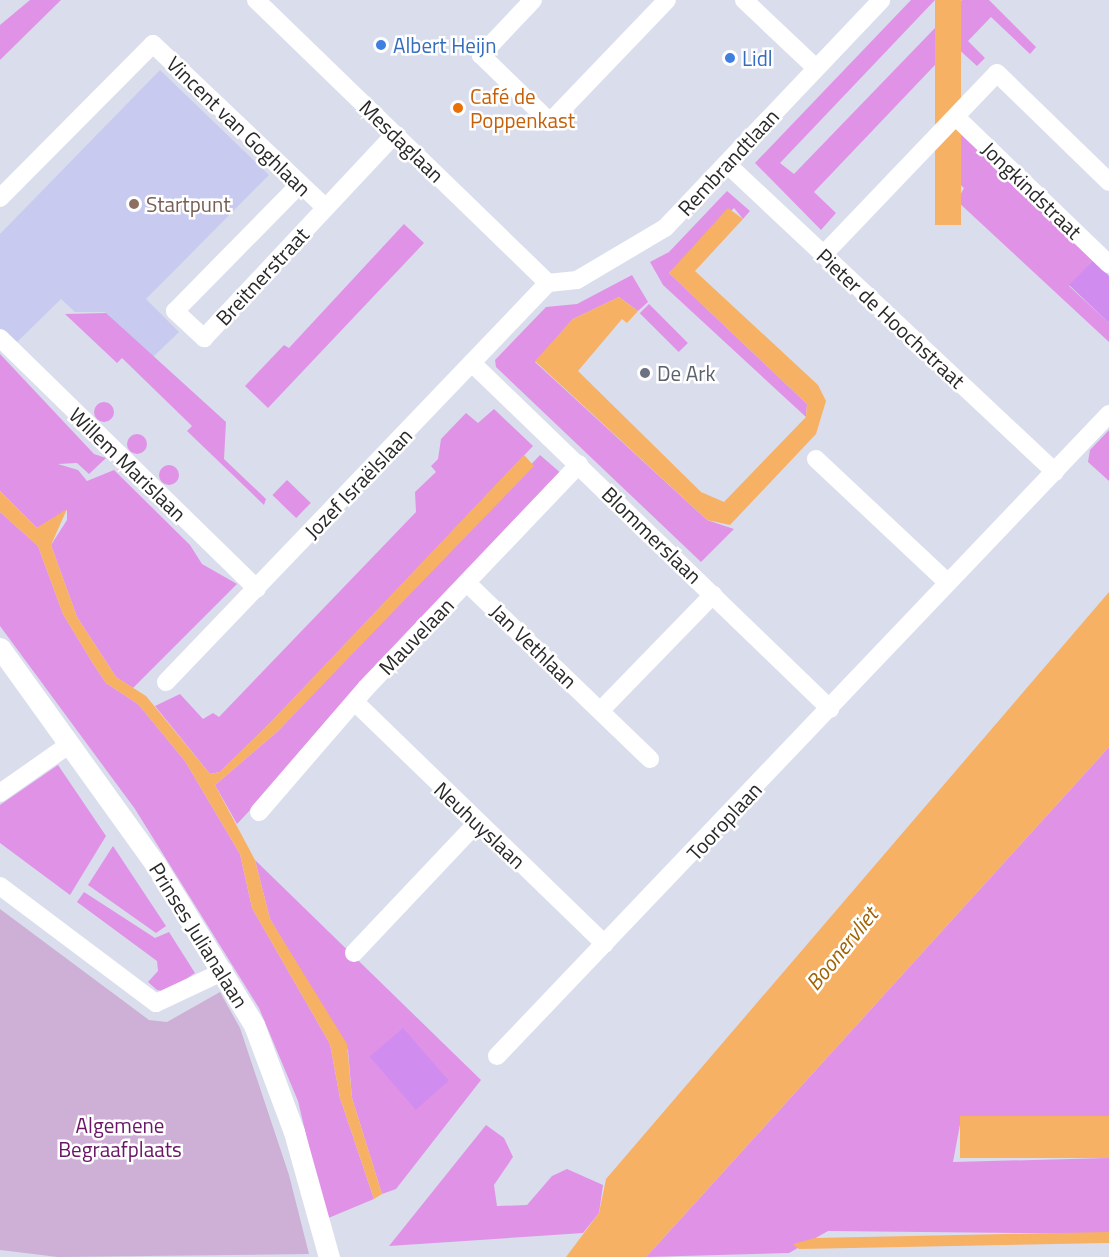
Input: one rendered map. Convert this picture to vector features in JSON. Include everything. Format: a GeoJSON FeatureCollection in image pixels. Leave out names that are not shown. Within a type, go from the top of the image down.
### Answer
{"type":"FeatureCollection","features":[{"type":"Feature","properties":{"kind":"street","name":"Mesdaglaan"},"geometry":{"type":"LineString","coordinates":[[256,0],[548,283]]}},
{"type":"Feature","properties":{"kind":"street"},"geometry":{"type":"LineString","coordinates":[[533,0],[481,55],[550,122],[667,0]]}},
{"type":"Feature","properties":{"kind":"street"},"geometry":{"type":"LineString","coordinates":[[744,0],[816,68]]}},
{"type":"Feature","properties":{"kind":"street","name":"Rembrandtlaan"},"geometry":{"type":"LineString","coordinates":[[548,283],[577,280],[631,251],[665,228],[881,0]]}},
{"type":"Feature","properties":{"kind":"street","name":"Vincent van Goghlaan"},"geometry":{"type":"LineString","coordinates":[[0,198],[153,44],[326,208]]}},
{"type":"Feature","properties":{"kind":"street"},"geometry":{"type":"LineString","coordinates":[[824,254],[998,73],[1109,182]]}},
{"type":"Feature","properties":{"kind":"street","name":"Jongkindstraat"},"geometry":{"type":"LineString","coordinates":[[956,117],[1109,264]]}},
{"type":"Feature","properties":{"kind":"street","name":"Breitnerstraat"},"geometry":{"type":"LineString","coordinates":[[300,184],[175,311],[204,338],[395,134]]}},
{"type":"Feature","properties":{"kind":"street","name":"Pieter de Hoochstraat"},"geometry":{"type":"LineString","coordinates":[[727,164],[1055,471]]}},
{"type":"Feature","properties":{"kind":"street","name":"Jozef Israëlslaan"},"geometry":{"type":"LineString","coordinates":[[166,682],[548,283]]}},
{"type":"Feature","properties":{"kind":"street","name":"Willem Marislaan"},"geometry":{"type":"LineString","coordinates":[[0,338],[256,589]]}},
{"type":"Feature","properties":{"kind":"street","name":"Blommerslaan"},"geometry":{"type":"LineString","coordinates":[[472,363],[830,709]]}},
{"type":"Feature","properties":{"kind":"street","name":"Tooroplaan"},"geometry":{"type":"LineString","coordinates":[[497,1056],[1109,414]]}},
{"type":"Feature","properties":{"kind":"street"},"geometry":{"type":"LineString","coordinates":[[816,459],[948,583]]}},
{"type":"Feature","properties":{"kind":"street","name":"Mauvelaan"},"geometry":{"type":"LineString","coordinates":[[259,812],[467,583],[579,464]]}},
{"type":"Feature","properties":{"kind":"street","name":"Jan Vethlaan"},"geometry":{"type":"LineString","coordinates":[[467,583],[650,759]]}},
{"type":"Feature","properties":{"kind":"street"},"geometry":{"type":"LineString","coordinates":[[601,710],[713,595]]}},
{"type":"Feature","properties":{"kind":"street","name":"Prinses Julianalaan"},"geometry":{"type":"LineString","coordinates":[[0,648],[70,744],[224,971],[276,1075],[329,1257]]}},
{"type":"Feature","properties":{"kind":"street","name":"Neuhuyslaan"},"geometry":{"type":"LineString","coordinates":[[357,704],[476,824],[605,944]]}},
{"type":"Feature","properties":{"kind":"street"},"geometry":{"type":"LineString","coordinates":[[0,793],[70,744]]}},
{"type":"Feature","properties":{"kind":"street"},"geometry":{"type":"LineString","coordinates":[[354,952],[476,824]]}},
{"type":"Feature","properties":{"kind":"street"},"geometry":{"type":"LineString","coordinates":[[0,886],[156,1003],[224,971]]}},
{"type":"Feature","properties":{"kind":"shaded area"},"geometry":{"type":"Polygon","coordinates":[[[30,0],[61,0],[0,60],[0,25],[30,0]]]}},
{"type":"Feature","properties":{"kind":"shaded area"},"geometry":{"type":"Polygon","coordinates":[[[911,0],[935,0],[780,163],[794,174],[962,0],[989,0],[1036,47],[1030,54],[991,17],[968,41],[985,58],[977,66],[954,45],[814,192],[836,213],[821,230],[755,163],[911,0]]]}},
{"type":"Feature","properties":{"kind":"shaded area","name":"Startpunt"},"geometry":{"type":"Polygon","coordinates":[[[160,70],[269,175],[146,299],[179,332],[152,358],[105,312],[75,312],[61,299],[14,345],[0,330],[0,234],[160,70]]]}},
{"type":"Feature","properties":{"kind":"shaded area"},"geometry":{"type":"Polygon","coordinates":[[[953,133],[962,134],[1093,260],[1069,286],[1109,323],[1109,342],[957,201],[964,188],[940,167],[945,159],[935,149],[942,142],[950,148],[959,139],[953,133]]]}},
{"type":"Feature","properties":{"kind":"shaded area"},"geometry":{"type":"Polygon","coordinates":[[[727,191],[750,211],[743,219],[734,208],[669,273],[807,404],[806,417],[663,285],[650,262],[669,252],[727,191]]]}},
{"type":"Feature","properties":{"kind":"shaded area"},"geometry":{"type":"Polygon","coordinates":[[[404,224],[424,243],[268,408],[245,386],[284,345],[289,348],[404,224]]]}},
{"type":"Feature","properties":{"kind":"shaded area"},"geometry":{"type":"Polygon","coordinates":[[[1093,260],[1109,276],[1109,323],[1069,285],[1093,260]]]}},
{"type":"Feature","properties":{"kind":"shaded area"},"geometry":{"type":"Polygon","coordinates":[[[632,275],[648,302],[638,311],[619,297],[573,319],[535,362],[707,520],[734,529],[701,562],[496,367],[495,360],[546,307],[577,304],[632,275]]]}},
{"type":"Feature","properties":{"kind":"shaded area"},"geometry":{"type":"Polygon","coordinates":[[[649,304],[688,343],[679,352],[640,313],[649,304]]]}},
{"type":"Feature","properties":{"kind":"shaded area"},"geometry":{"type":"Polygon","coordinates":[[[106,313],[226,422],[224,459],[266,499],[264,505],[187,431],[192,426],[122,358],[117,363],[65,314],[106,313]]]}},
{"type":"Feature","properties":{"kind":"shaded area"},"geometry":{"type":"Polygon","coordinates":[[[0,354],[94,454],[106,458],[89,474],[77,463],[58,464],[78,470],[87,481],[114,470],[190,545],[202,564],[237,584],[133,688],[116,677],[77,617],[51,545],[67,520],[67,510],[37,528],[0,491],[0,354]]]}},
{"type":"Feature","properties":{"kind":"shaded area"},"geometry":{"type":"Polygon","coordinates":[[[104,402],[111,405],[114,412],[111,419],[104,422],[97,419],[94,412],[97,405],[104,402]]]}},
{"type":"Feature","properties":{"kind":"shaded area"},"geometry":{"type":"Polygon","coordinates":[[[494,409],[533,446],[274,719],[220,772],[210,774],[155,706],[180,694],[203,719],[213,713],[219,717],[416,512],[415,492],[436,472],[431,466],[438,459],[441,439],[466,413],[478,423],[494,409]]]}},
{"type":"Feature","properties":{"kind":"shaded area"},"geometry":{"type":"Polygon","coordinates":[[[1109,430],[1109,481],[1088,462],[1090,450],[1109,430]]]}},
{"type":"Feature","properties":{"kind":"shaded area"},"geometry":{"type":"Polygon","coordinates":[[[137,434],[144,437],[147,444],[144,451],[137,454],[130,451],[127,444],[130,437],[137,434]]]}},
{"type":"Feature","properties":{"kind":"shaded area"},"geometry":{"type":"Polygon","coordinates":[[[540,455],[563,475],[237,824],[215,785],[278,731],[540,455]]]}},
{"type":"Feature","properties":{"kind":"shaded area"},"geometry":{"type":"Polygon","coordinates":[[[169,465],[176,468],[179,475],[176,482],[169,485],[162,482],[159,475],[162,468],[169,465]]]}},
{"type":"Feature","properties":{"kind":"shaded area"},"geometry":{"type":"Polygon","coordinates":[[[287,480],[311,503],[296,518],[272,495],[287,480]]]}},
{"type":"Feature","properties":{"kind":"shaded area"},"geometry":{"type":"Polygon","coordinates":[[[0,512],[38,546],[63,614],[92,662],[106,683],[138,704],[185,761],[240,854],[252,908],[330,1044],[340,1098],[374,1199],[326,1219],[298,1101],[259,1008],[135,809],[0,626],[0,512]]]}},
{"type":"Feature","properties":{"kind":"shaded area"},"geometry":{"type":"Polygon","coordinates":[[[1109,747],[1109,1116],[961,1119],[953,1162],[1109,1158],[1109,1234],[828,1231],[789,1253],[646,1257],[1109,747]]]}},
{"type":"Feature","properties":{"kind":"shaded area"},"geometry":{"type":"Polygon","coordinates":[[[58,765],[106,836],[70,895],[0,843],[0,805],[58,765]]]}},
{"type":"Feature","properties":{"kind":"shaded area"},"geometry":{"type":"Polygon","coordinates":[[[113,846],[166,926],[156,933],[88,885],[113,846]]]}},
{"type":"Feature","properties":{"kind":"shaded area"},"geometry":{"type":"Polygon","coordinates":[[[255,860],[481,1080],[396,1189],[382,1194],[352,1098],[348,1050],[270,919],[255,860]]]}},
{"type":"Feature","properties":{"kind":"shaded area"},"geometry":{"type":"Polygon","coordinates":[[[84,892],[155,938],[169,932],[195,973],[167,992],[157,990],[148,982],[158,971],[157,961],[77,902],[84,892]]]}},
{"type":"Feature","properties":{"kind":"shaded area"},"geometry":{"type":"Polygon","coordinates":[[[403,1028],[449,1081],[416,1110],[370,1057],[403,1028]]]}},
{"type":"Feature","properties":{"kind":"shaded area"},"geometry":{"type":"Polygon","coordinates":[[[486,1125],[504,1138],[513,1157],[494,1185],[497,1206],[527,1205],[552,1176],[567,1169],[603,1185],[599,1213],[583,1233],[389,1246],[486,1125]]]}},
{"type":"Feature","properties":{"kind":"green space","name":"Algemene Begraafplaats"},"geometry":{"type":"Polygon","coordinates":[[[0,909],[149,1020],[167,1022],[220,992],[240,1028],[289,1175],[309,1254],[58,1257],[0,1250],[0,909]]]}},
{"type":"Feature","properties":{"kind":"water"},"geometry":{"type":"Polygon","coordinates":[[[935,0],[961,0],[961,225],[935,225],[935,0]]]}},
{"type":"Feature","properties":{"kind":"water"},"geometry":{"type":"Polygon","coordinates":[[[728,208],[743,219],[695,271],[818,385],[826,401],[816,434],[730,525],[707,520],[535,361],[573,319],[619,297],[638,311],[627,323],[622,319],[578,371],[701,492],[724,502],[806,417],[807,404],[669,273],[728,208]]]}},
{"type":"Feature","properties":{"kind":"water"},"geometry":{"type":"Polygon","coordinates":[[[524,455],[534,466],[278,731],[215,785],[255,860],[270,919],[347,1044],[352,1098],[382,1194],[374,1199],[340,1098],[330,1044],[252,908],[240,854],[185,761],[138,704],[106,683],[92,662],[63,614],[38,546],[0,512],[0,491],[37,528],[67,509],[51,545],[77,617],[116,677],[146,696],[210,774],[220,772],[274,719],[524,455]]]}},
{"type":"Feature","properties":{"kind":"water","name":"Boonervliet"},"geometry":{"type":"Polygon","coordinates":[[[1109,592],[1109,747],[646,1257],[566,1257],[599,1213],[606,1179],[1109,592]]]}},
{"type":"Feature","properties":{"kind":"water"},"geometry":{"type":"Polygon","coordinates":[[[960,1116],[1109,1116],[1109,1158],[960,1158],[960,1116]]]}},
{"type":"Feature","properties":{"kind":"water"},"geometry":{"type":"Polygon","coordinates":[[[1109,1232],[1109,1243],[799,1249],[793,1244],[815,1238],[1109,1232]]]}},
{"type":"Feature","properties":{"kind":"place","name":"Albert Heijn"},"geometry":{"type":"Point","coordinates":[381,45]}},
{"type":"Feature","properties":{"kind":"place","name":"Lidl"},"geometry":{"type":"Point","coordinates":[730,58]}},
{"type":"Feature","properties":{"kind":"place","name":"Café de Poppenkast"},"geometry":{"type":"Point","coordinates":[458,108]}},
{"type":"Feature","properties":{"kind":"place","name":"Startpunt"},"geometry":{"type":"Point","coordinates":[134,204]}},
{"type":"Feature","properties":{"kind":"place","name":"De Ark"},"geometry":{"type":"Point","coordinates":[645,373]}}]}
